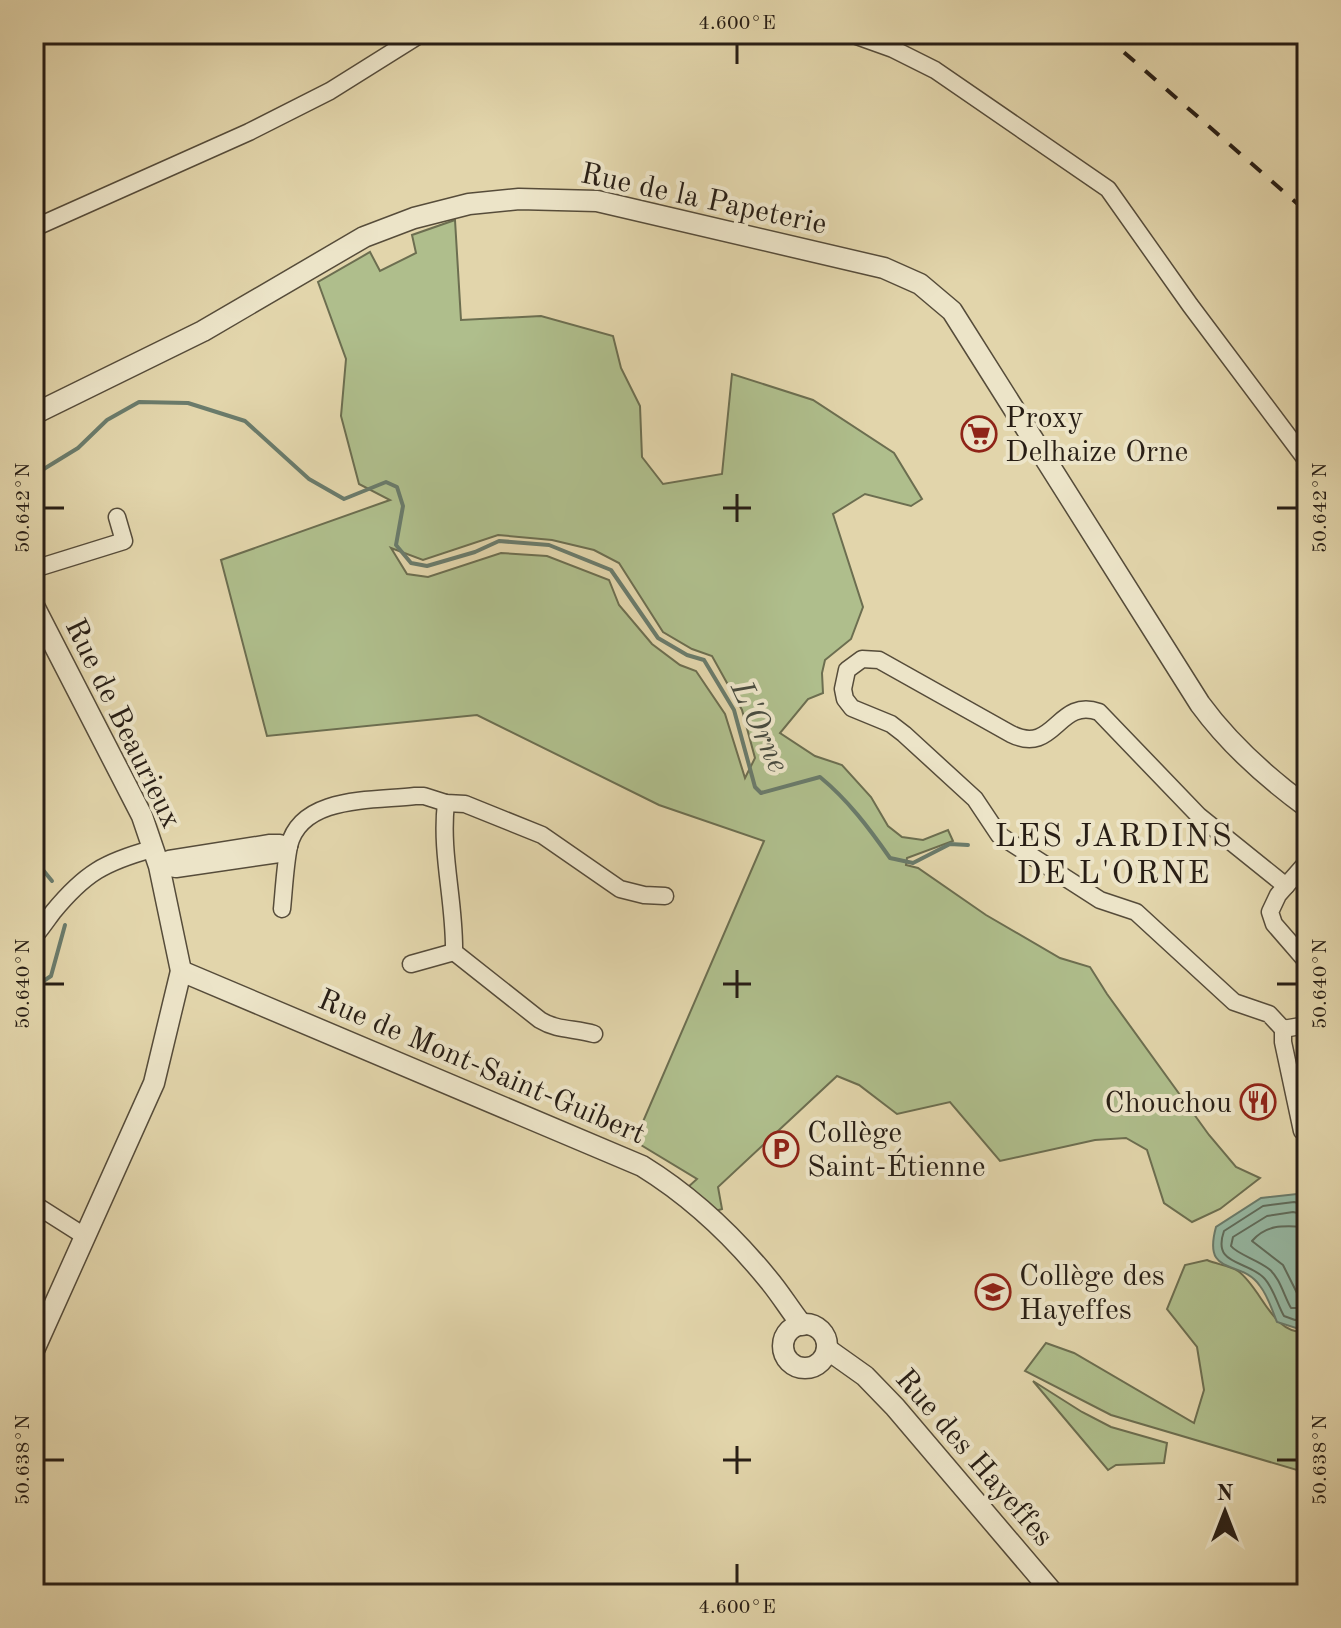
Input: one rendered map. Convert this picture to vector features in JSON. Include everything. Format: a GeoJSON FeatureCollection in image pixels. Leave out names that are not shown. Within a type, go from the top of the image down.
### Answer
{"type":"FeatureCollection","features":[{"type":"Feature","properties":{"kind":"street"},"geometry":{"type":"LineString","coordinates":[[34,228],[261,126],[330,91],[421,34]]}},
{"type":"Feature","properties":{"kind":"street"},"geometry":{"type":"LineString","coordinates":[[851,34],[893,49],[935,70],[1108,189],[1307,461]]}},
{"type":"Feature","properties":{"kind":"street","name":"Rue de la Papeterie"},"geometry":{"type":"LineString","coordinates":[[34,414],[203,331],[333,254],[395,224],[469,204],[519,199],[571,199],[634,208],[869,264],[910,278],[932,292],[960,321],[1212,721],[1265,776],[1307,807]]}},
{"type":"Feature","properties":{"kind":"street"},"geometry":{"type":"LineString","coordinates":[[34,569],[124,541],[117,517]]}},
{"type":"Feature","properties":{"kind":"street","name":"Rue de Beaurieux"},"geometry":{"type":"LineString","coordinates":[[34,606],[136,805],[155,857],[181,971]]}},
{"type":"Feature","properties":{"kind":"street"},"geometry":{"type":"LineString","coordinates":[[1286,886],[1199,816],[1099,712],[1084,709],[1072,712],[1043,737],[1023,740],[879,660],[868,658],[858,661],[845,674],[844,693],[852,708],[891,724],[904,734],[975,799],[995,831],[1100,900],[1136,912],[1234,1002],[1269,1014],[1283,1029],[1285,1053],[1302,1131]]}},
{"type":"Feature","properties":{"kind":"street"},"geometry":{"type":"LineString","coordinates":[[34,937],[68,895],[91,873],[121,857],[155,857],[176,869],[279,854],[289,846],[306,816],[333,806],[415,796],[465,804],[542,835],[620,889],[665,896]]}},
{"type":"Feature","properties":{"kind":"street"},"geometry":{"type":"LineString","coordinates":[[446,803],[443,830],[454,920],[454,952]]}},
{"type":"Feature","properties":{"kind":"street"},"geometry":{"type":"LineString","coordinates":[[282,909],[289,846]]}},
{"type":"Feature","properties":{"kind":"street"},"geometry":{"type":"LineString","coordinates":[[1307,862],[1271,904],[1270,916],[1307,962]]}},
{"type":"Feature","properties":{"kind":"street"},"geometry":{"type":"LineString","coordinates":[[411,964],[454,952]]}},
{"type":"Feature","properties":{"kind":"street"},"geometry":{"type":"LineString","coordinates":[[454,952],[555,1029],[594,1034]]}},
{"type":"Feature","properties":{"kind":"street"},"geometry":{"type":"LineString","coordinates":[[34,1350],[154,1083],[181,971]]}},
{"type":"Feature","properties":{"kind":"street","name":"Rue de Mont-Saint-Guibert"},"geometry":{"type":"LineString","coordinates":[[181,971],[642,1166],[685,1195],[771,1282],[782,1299],[794,1330]]}},
{"type":"Feature","properties":{"kind":"street"},"geometry":{"type":"LineString","coordinates":[[1283,1029],[1292,1030],[1307,1025]]}},
{"type":"Feature","properties":{"kind":"street"},"geometry":{"type":"LineString","coordinates":[[34,1204],[86,1237]]}},
{"type":"Feature","properties":{"kind":"street"},"geometry":{"type":"LineString","coordinates":[[813,1326],[822,1331],[823,1355],[803,1367],[792,1363],[783,1345],[794,1330],[813,1326]]}},
{"type":"Feature","properties":{"kind":"street","name":"Rue des Hayeffes"},"geometry":{"type":"LineString","coordinates":[[823,1355],[847,1364],[865,1376],[912,1426],[1054,1594]]}},
{"type":"Feature","properties":{"kind":"shaded area"},"geometry":{"type":"Polygon","coordinates":[[[455,220],[461,320],[541,316],[613,336],[621,368],[640,406],[642,457],[663,484],[722,474],[732,374],[813,400],[894,453],[922,499],[911,506],[865,494],[833,514],[863,607],[851,639],[825,660],[823,693],[808,699],[780,733],[815,756],[842,765],[871,797],[888,826],[902,837],[923,840],[948,830],[953,841],[907,858],[906,865],[918,868],[986,915],[1060,958],[1090,967],[1209,1135],[1236,1167],[1260,1178],[1220,1209],[1192,1222],[1164,1203],[1147,1150],[1126,1138],[1095,1140],[1000,1161],[950,1102],[897,1114],[859,1085],[837,1076],[718,1187],[722,1209],[712,1212],[687,1188],[697,1179],[631,1139],[642,1124],[764,841],[659,805],[477,715],[267,736],[221,560],[390,500],[359,484],[341,416],[346,359],[318,282],[370,252],[380,271],[416,253],[412,235],[455,220]],[[498,535],[423,560],[391,548],[407,574],[428,577],[501,553],[547,556],[609,580],[619,605],[652,644],[680,665],[696,671],[725,714],[745,778],[755,758],[742,710],[712,656],[692,649],[663,632],[619,563],[594,550],[552,540],[498,535]]]}},
{"type":"Feature","properties":{"kind":"shaded area"},"geometry":{"type":"Polygon","coordinates":[[[1207,1260],[1238,1271],[1285,1327],[1307,1332],[1307,1473],[1111,1415],[1025,1371],[1046,1343],[1074,1353],[1194,1423],[1204,1390],[1197,1347],[1167,1309],[1185,1265],[1207,1260]]]}},
{"type":"Feature","properties":{"kind":"shaded area"},"geometry":{"type":"Polygon","coordinates":[[[1033,1381],[1111,1427],[1167,1443],[1164,1463],[1116,1465],[1108,1470],[1033,1381]]]}},
{"type":"Feature","properties":{"kind":"water"},"geometry":{"type":"Polygon","coordinates":[[[1297,1194],[1307,1199],[1307,1324],[1296,1328],[1277,1322],[1260,1286],[1243,1272],[1219,1261],[1214,1254],[1213,1243],[1216,1227],[1261,1198],[1297,1194]]]}},
{"type":"Feature","properties":{"kind":"waterway","name":"L'Orne"},"geometry":{"type":"LineString","coordinates":[[34,475],[78,448],[107,420],[139,402],[188,403],[245,421],[309,479],[344,499],[386,482],[397,487],[403,506],[396,545],[411,563],[427,566],[475,552],[499,541],[549,545],[611,570],[658,638],[687,655],[704,660],[734,710],[755,787],[761,793],[820,777],[858,815],[890,858],[913,863],[950,844],[968,845]]}},
{"type":"Feature","properties":{"kind":"waterway"},"geometry":{"type":"LineString","coordinates":[[34,859],[52,881]]}},
{"type":"Feature","properties":{"kind":"waterway"},"geometry":{"type":"LineString","coordinates":[[34,995],[39,984],[51,976],[65,925]]}},
{"type":"Feature","properties":{"kind":"railway"},"geometry":{"type":"LineString","coordinates":[[1103,34],[1307,212]]}},
{"type":"Feature","properties":{"kind":"place","name":"Proxy Delhaize Orne"},"geometry":{"type":"Point","coordinates":[979,434]}},
{"type":"Feature","properties":{"kind":"place","name":"Chouchou"},"geometry":{"type":"Point","coordinates":[1258,1102]}},
{"type":"Feature","properties":{"kind":"place","name":"Collège Saint-Étienne"},"geometry":{"type":"Point","coordinates":[781,1149]}},
{"type":"Feature","properties":{"kind":"place","name":"Collège des Hayeffes"},"geometry":{"type":"Point","coordinates":[993,1292]}},
{"type":"Feature","properties":{"kind":"district","name":"LES JARDINS DE L'ORNE"},"geometry":{"type":"Point","coordinates":[1114,854]}}]}
